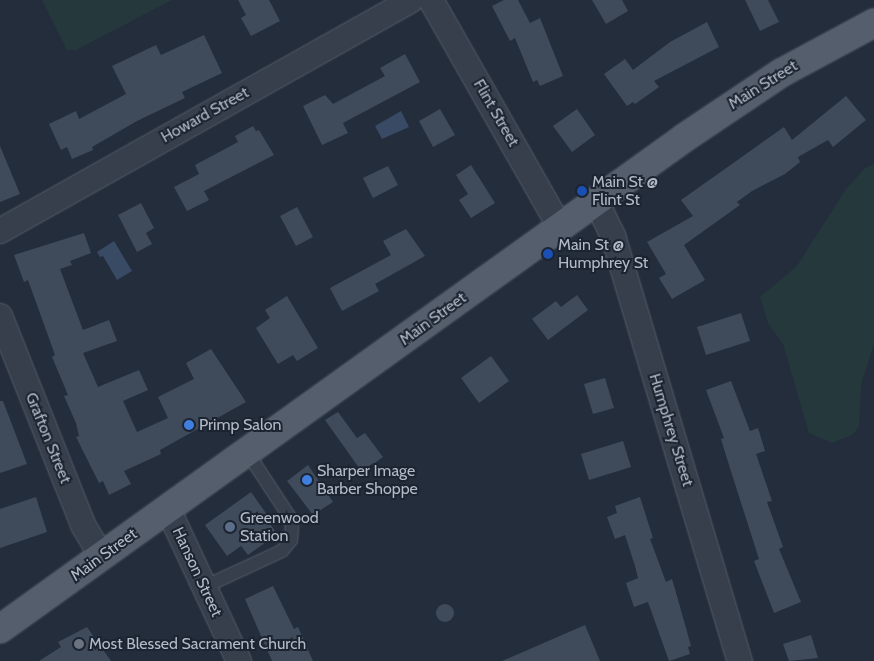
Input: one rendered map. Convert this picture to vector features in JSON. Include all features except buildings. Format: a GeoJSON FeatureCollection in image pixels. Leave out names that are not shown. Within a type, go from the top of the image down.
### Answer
{"type":"FeatureCollection","features":[{"type":"Feature","properties":{"kind":"main road","name":"Main Street"},"geometry":{"type":"LineString","coordinates":[[0,629],[596,200],[752,91],[874,23]]}},
{"type":"Feature","properties":{"kind":"street","name":"Howard Street"},"geometry":{"type":"LineString","coordinates":[[0,231],[411,0]]}},
{"type":"Feature","properties":{"kind":"street","name":"Flint Street"},"geometry":{"type":"LineString","coordinates":[[431,0],[560,227]]}},
{"type":"Feature","properties":{"kind":"street","name":"Humphrey Street"},"geometry":{"type":"LineString","coordinates":[[596,200],[613,236],[740,661]]}},
{"type":"Feature","properties":{"kind":"street","name":"Grafton Street"},"geometry":{"type":"LineString","coordinates":[[0,316],[83,525],[102,557]]}},
{"type":"Feature","properties":{"kind":"street","name":"Hanson Street"},"geometry":{"type":"LineString","coordinates":[[168,509],[239,661]]}},
{"type":"Feature","properties":{"kind":"lane"},"geometry":{"type":"LineString","coordinates":[[204,587],[282,551],[291,540],[292,526],[289,516],[248,452]]}},
{"type":"Feature","properties":{"kind":"green space"},"geometry":{"type":"Polygon","coordinates":[[[42,0],[172,0],[76,50],[67,50],[42,0]]]}},
{"type":"Feature","properties":{"kind":"green space"},"geometry":{"type":"Polygon","coordinates":[[[874,164],[874,343],[861,385],[859,427],[852,435],[832,443],[809,433],[783,344],[768,323],[760,297],[797,266],[846,189],[865,168],[874,164]]]}},
{"type":"Feature","properties":{"kind":"water"},"geometry":{"type":"Polygon","coordinates":[[[401,111],[409,127],[382,139],[375,126],[401,111]]]}},
{"type":"Feature","properties":{"kind":"water"},"geometry":{"type":"Polygon","coordinates":[[[114,241],[132,271],[117,280],[103,256],[100,257],[97,252],[114,241]]]}},
{"type":"Feature","properties":{"kind":"place","name":"Main St @ Flint St"},"geometry":{"type":"Point","coordinates":[582,191]}},
{"type":"Feature","properties":{"kind":"place","name":"Main St @ Humphrey St"},"geometry":{"type":"Point","coordinates":[548,254]}},
{"type":"Feature","properties":{"kind":"place","name":"Primp Salon"},"geometry":{"type":"Point","coordinates":[189,425]}},
{"type":"Feature","properties":{"kind":"place","name":"Sharper Image Barber Shoppe"},"geometry":{"type":"Point","coordinates":[307,480]}},
{"type":"Feature","properties":{"kind":"place","name":"Greenwood Station"},"geometry":{"type":"Point","coordinates":[230,527]}},
{"type":"Feature","properties":{"kind":"place","name":"Most Blessed Sacrament Church"},"geometry":{"type":"Point","coordinates":[79,644]}}]}
